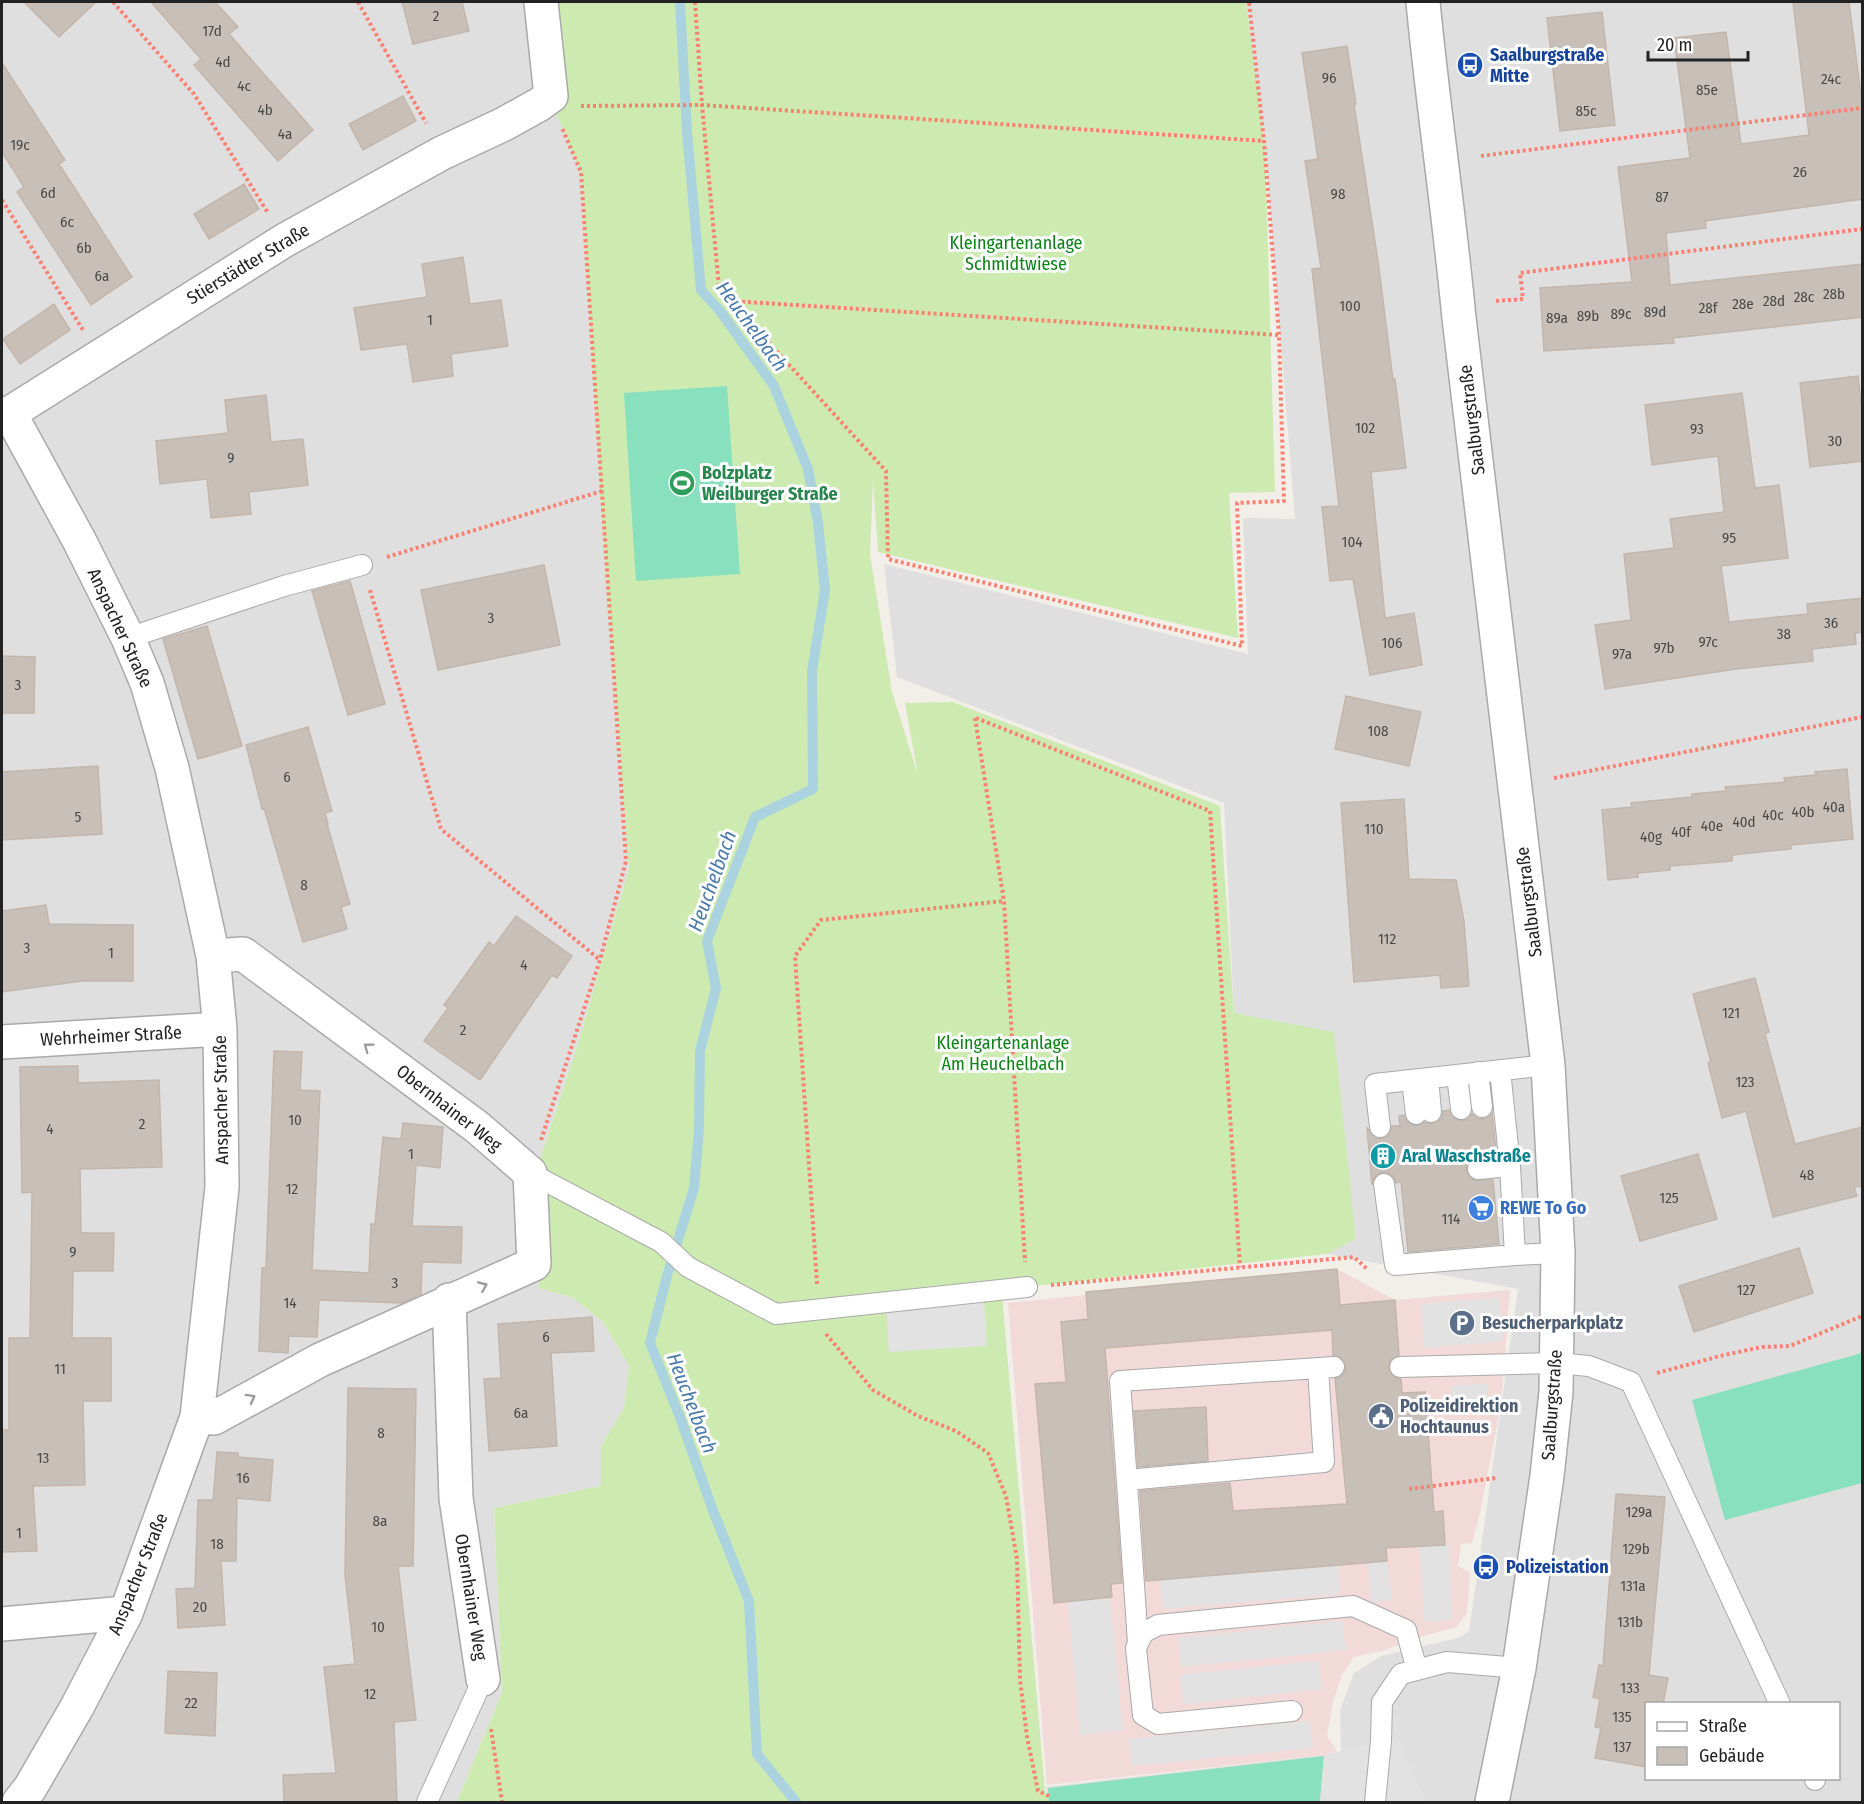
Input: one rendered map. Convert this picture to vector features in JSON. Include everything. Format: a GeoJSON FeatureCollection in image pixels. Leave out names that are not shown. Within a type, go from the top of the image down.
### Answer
{"type":"FeatureCollection","features":[{"type":"Feature","properties":{"kind":"street"},"geometry":{"type":"LineString","coordinates":[[541,2],[552,101]]}},
{"type":"Feature","properties":{"kind":"street","name":"Saalburgstraße"},"geometry":{"type":"LineString","coordinates":[[1422,2],[1548,1065],[1558,1253],[1556,1392],[1547,1476],[1519,1668],[1492,1798]]}},
{"type":"Feature","properties":{"kind":"street","name":"Stierstädter Straße"},"geometry":{"type":"LineString","coordinates":[[6,416],[285,240],[442,153],[540,104],[552,101]]}},
{"type":"Feature","properties":{"kind":"street","name":"Anspacher Straße"},"geometry":{"type":"LineString","coordinates":[[6,416],[79,540],[128,638],[147,683],[172,768],[213,956],[220,1029],[222,1187],[198,1417],[126,1613],[30,1798]]}},
{"type":"Feature","properties":{"kind":"street","name":"Obernhainer Weg"},"geometry":{"type":"LineString","coordinates":[[213,956],[243,954],[477,1127],[530,1173]]}},
{"type":"Feature","properties":{"kind":"street","name":"Wehrheimer Straße"},"geometry":{"type":"LineString","coordinates":[[2,1042],[220,1029]]}},
{"type":"Feature","properties":{"kind":"street"},"geometry":{"type":"LineString","coordinates":[[198,1417],[214,1418],[320,1360],[449,1300],[534,1264],[530,1173]]}},
{"type":"Feature","properties":{"kind":"street","name":"Obernhainer Weg"},"geometry":{"type":"LineString","coordinates":[[449,1300],[456,1498],[483,1679]]}},
{"type":"Feature","properties":{"kind":"street"},"geometry":{"type":"LineString","coordinates":[[2,1624],[126,1613]]}},
{"type":"Feature","properties":{"kind":"lane"},"geometry":{"type":"LineString","coordinates":[[128,638],[284,586],[362,564]]}},
{"type":"Feature","properties":{"kind":"lane"},"geometry":{"type":"LineString","coordinates":[[1380,1127],[1375,1084],[1548,1065]]}},
{"type":"Feature","properties":{"kind":"lane"},"geometry":{"type":"LineString","coordinates":[[1500,1070],[1510,1166],[1515,1255]]}},
{"type":"Feature","properties":{"kind":"lane"},"geometry":{"type":"LineString","coordinates":[[1478,1072],[1482,1107]]}},
{"type":"Feature","properties":{"kind":"lane"},"geometry":{"type":"LineString","coordinates":[[1435,1077],[1439,1111],[1435,1077]]}},
{"type":"Feature","properties":{"kind":"lane"},"geometry":{"type":"LineString","coordinates":[[1485,1163],[1510,1166]]}},
{"type":"Feature","properties":{"kind":"lane"},"geometry":{"type":"LineString","coordinates":[[530,1173],[661,1242],[688,1267],[776,1314],[1027,1287]]}},
{"type":"Feature","properties":{"kind":"lane"},"geometry":{"type":"LineString","coordinates":[[1384,1184],[1395,1265],[1558,1253]]}},
{"type":"Feature","properties":{"kind":"lane"},"geometry":{"type":"LineString","coordinates":[[1400,1367],[1557,1362],[1589,1366],[1630,1382],[1779,1702]]}},
{"type":"Feature","properties":{"kind":"lane"},"geometry":{"type":"LineString","coordinates":[[1127,1480],[1324,1462],[1326,1367],[1120,1381],[1138,1643]]}},
{"type":"Feature","properties":{"kind":"lane"},"geometry":{"type":"LineString","coordinates":[[1292,1712],[1158,1724],[1143,1715],[1136,1648],[1138,1643],[1143,1633],[1158,1625],[1353,1606],[1406,1630],[1417,1670]]}},
{"type":"Feature","properties":{"kind":"lane"},"geometry":{"type":"LineString","coordinates":[[1375,1803],[1382,1702],[1401,1674],[1447,1662],[1519,1668]]}},
{"type":"Feature","properties":{"kind":"lane"},"geometry":{"type":"LineString","coordinates":[[427,1803],[483,1679]]}},
{"type":"Feature","properties":{"kind":"path"},"geometry":{"type":"LineString","coordinates":[[113,2],[194,94],[285,240]]}},
{"type":"Feature","properties":{"kind":"path"},"geometry":{"type":"LineString","coordinates":[[358,2],[442,153]]}},
{"type":"Feature","properties":{"kind":"path"},"geometry":{"type":"LineString","coordinates":[[695,2],[719,288],[886,471],[888,559],[1242,646],[1237,503],[1284,501],[1279,335],[1249,2]]}},
{"type":"Feature","properties":{"kind":"path"},"geometry":{"type":"LineString","coordinates":[[530,1173],[600,960],[626,861],[581,172],[552,101],[702,105],[1263,141]]}},
{"type":"Feature","properties":{"kind":"path"},"geometry":{"type":"LineString","coordinates":[[1481,156],[1863,108]]}},
{"type":"Feature","properties":{"kind":"path"},"geometry":{"type":"LineString","coordinates":[[2,200],[99,356]]}},
{"type":"Feature","properties":{"kind":"path"},"geometry":{"type":"LineString","coordinates":[[1496,301],[1523,298],[1520,273],[1863,229]]}},
{"type":"Feature","properties":{"kind":"path"},"geometry":{"type":"LineString","coordinates":[[730,301],[1279,335]]}},
{"type":"Feature","properties":{"kind":"path"},"geometry":{"type":"LineString","coordinates":[[600,960],[441,829],[362,564],[602,491]]}},
{"type":"Feature","properties":{"kind":"path"},"geometry":{"type":"LineString","coordinates":[[1554,778],[1863,717]]}},
{"type":"Feature","properties":{"kind":"path"},"geometry":{"type":"LineString","coordinates":[[1240,1268],[1210,811],[975,718],[1004,901],[1027,1287],[1240,1268],[1354,1257],[1371,1272]]}},
{"type":"Feature","properties":{"kind":"path"},"geometry":{"type":"LineString","coordinates":[[1004,901],[821,920],[795,956],[813,1310],[873,1390],[918,1416],[956,1431],[988,1453],[1006,1496],[1017,1559],[1020,1680],[1027,1737],[1038,1791],[1048,1796]]}},
{"type":"Feature","properties":{"kind":"path"},"geometry":{"type":"LineString","coordinates":[[1664,1371],[1762,1347],[1790,1346],[1863,1316]]}},
{"type":"Feature","properties":{"kind":"path"},"geometry":{"type":"LineString","coordinates":[[1409,1489],[1496,1478]]}},
{"type":"Feature","properties":{"kind":"path"},"geometry":{"type":"LineString","coordinates":[[483,1679],[502,1803]]}},
{"type":"Feature","properties":{"kind":"shaded area"},"geometry":{"type":"Polygon","coordinates":[[[2,2],[541,2],[553,106],[581,172],[602,523],[629,868],[578,1044],[536,1172],[539,1288],[573,1298],[603,1322],[629,1366],[624,1408],[601,1446],[601,1486],[494,1508],[502,1692],[457,1802],[2,1802],[2,2]]]}},
{"type":"Feature","properties":{"kind":"shaded area"},"geometry":{"type":"Polygon","coordinates":[[[1246,2],[1862,2],[1862,1802],[1049,1802],[1046,1787],[1324,1755],[1341,1751],[1340,1710],[1354,1673],[1381,1656],[1458,1638],[1469,1632],[1518,1289],[1327,1254],[1356,1239],[1234,1014],[1224,803],[897,677],[884,564],[1248,654],[1243,518],[1295,519],[1265,146],[1246,2]]]}},
{"type":"Feature","properties":{"kind":"shaded area"},"geometry":{"type":"Polygon","coordinates":[[[1337,1269],[1395,1300],[1510,1290],[1501,1406],[1479,1517],[1472,1543],[1461,1544],[1458,1566],[1470,1572],[1467,1613],[1456,1627],[1385,1650],[1354,1657],[1342,1675],[1333,1702],[1327,1736],[1337,1751],[1324,1755],[1047,1785],[1008,1303],[1337,1269]]]}},
{"type":"Feature","properties":{"kind":"shaded area"},"geometry":{"type":"Polygon","coordinates":[[[984,1298],[987,1346],[889,1352],[886,1305],[984,1298]]]}},
{"type":"Feature","properties":{"kind":"shaded area","name":"Besucherparkplatz"},"geometry":{"type":"Polygon","coordinates":[[[1499,1298],[1503,1341],[1424,1348],[1421,1304],[1499,1298]]]}},
{"type":"Feature","properties":{"kind":"shaded area","name":"Besucherparkplatz"},"geometry":{"type":"Polygon","coordinates":[[[1488,1384],[1489,1410],[1453,1412],[1451,1386],[1488,1384]]]}},
{"type":"Feature","properties":{"kind":"shaded area"},"geometry":{"type":"Polygon","coordinates":[[[1449,1545],[1452,1620],[1424,1622],[1420,1546],[1449,1545]]]}},
{"type":"Feature","properties":{"kind":"shaded area"},"geometry":{"type":"Polygon","coordinates":[[[1387,1561],[1392,1600],[1371,1602],[1368,1562],[1387,1561]]]}},
{"type":"Feature","properties":{"kind":"shaded area"},"geometry":{"type":"Polygon","coordinates":[[[1338,1565],[1340,1594],[1163,1609],[1160,1580],[1338,1565]]]}},
{"type":"Feature","properties":{"kind":"shaded area"},"geometry":{"type":"Polygon","coordinates":[[[1110,1597],[1123,1730],[1080,1735],[1068,1602],[1110,1597]]]}},
{"type":"Feature","properties":{"kind":"shaded area"},"geometry":{"type":"Polygon","coordinates":[[[1342,1621],[1346,1650],[1181,1667],[1178,1638],[1342,1621]]]}},
{"type":"Feature","properties":{"kind":"shaded area"},"geometry":{"type":"Polygon","coordinates":[[[1319,1661],[1322,1689],[1183,1704],[1180,1675],[1319,1661]]]}},
{"type":"Feature","properties":{"kind":"shaded area"},"geometry":{"type":"Polygon","coordinates":[[[1310,1721],[1313,1748],[1132,1766],[1129,1739],[1310,1721]]]}},
{"type":"Feature","properties":{"kind":"shaded area"},"geometry":{"type":"Polygon","coordinates":[[[1398,1739],[1424,1798],[1422,1802],[1320,1802],[1324,1756],[1381,1741],[1398,1739]]]}},
{"type":"Feature","properties":{"kind":"green space"},"geometry":{"type":"Polygon","coordinates":[[[541,2],[1246,2],[1265,146],[1275,492],[1229,493],[1238,638],[878,552],[873,481],[870,554],[892,692],[918,775],[905,703],[953,702],[1220,806],[1234,1013],[1334,1032],[1356,1239],[1327,1254],[1016,1288],[1002,1295],[1045,1791],[1049,1796],[1049,1802],[457,1802],[502,1692],[494,1508],[601,1486],[601,1446],[624,1408],[629,1366],[603,1322],[573,1298],[539,1288],[536,1172],[578,1044],[629,868],[602,523],[581,172],[553,106],[541,2]]]}},
{"type":"Feature","properties":{"kind":"green space","name":"Bolzplatz Weilburger Straße"},"geometry":{"type":"Polygon","coordinates":[[[727,386],[740,574],[636,581],[624,393],[727,386]]]}},
{"type":"Feature","properties":{"kind":"green space"},"geometry":{"type":"Polygon","coordinates":[[[1862,1353],[1862,1483],[1725,1520],[1692,1400],[1862,1353]]]}},
{"type":"Feature","properties":{"kind":"green space"},"geometry":{"type":"Polygon","coordinates":[[[1324,1756],[1320,1802],[1049,1802],[1048,1788],[1324,1756]]]}},
{"type":"Feature","properties":{"kind":"building"},"geometry":{"type":"Polygon","coordinates":[[[24,2],[96,2],[59,37],[24,2]]]}},
{"type":"Feature","properties":{"kind":"building"},"geometry":{"type":"Polygon","coordinates":[[[151,2],[215,2],[238,27],[229,34],[313,130],[278,161],[194,65],[201,59],[151,2]]]}},
{"type":"Feature","properties":{"kind":"building"},"geometry":{"type":"Polygon","coordinates":[[[402,2],[462,2],[469,31],[413,44],[402,2]]]}},
{"type":"Feature","properties":{"kind":"building"},"geometry":{"type":"Polygon","coordinates":[[[1793,2],[1849,2],[1863,111],[1863,199],[1705,221],[1706,228],[1666,233],[1670,285],[1863,264],[1863,317],[1673,338],[1674,343],[1544,351],[1540,288],[1632,282],[1618,167],[1690,158],[1674,38],[1726,32],[1741,144],[1809,135],[1793,2]]]}},
{"type":"Feature","properties":{"kind":"building"},"geometry":{"type":"Polygon","coordinates":[[[1602,12],[1615,125],[1560,131],[1547,18],[1602,12]]]}},
{"type":"Feature","properties":{"kind":"building"},"geometry":{"type":"Polygon","coordinates":[[[1347,46],[1406,468],[1371,472],[1385,618],[1414,613],[1422,665],[1370,675],[1353,579],[1330,581],[1322,507],[1339,506],[1312,269],[1321,268],[1305,161],[1318,159],[1302,53],[1347,46]]]}},
{"type":"Feature","properties":{"kind":"building"},"geometry":{"type":"Polygon","coordinates":[[[2,63],[65,160],[59,164],[132,277],[91,305],[17,192],[24,187],[2,152],[2,63]]]}},
{"type":"Feature","properties":{"kind":"building"},"geometry":{"type":"Polygon","coordinates":[[[403,96],[416,121],[363,150],[349,124],[403,96]]]}},
{"type":"Feature","properties":{"kind":"building"},"geometry":{"type":"Polygon","coordinates":[[[244,184],[259,209],[209,239],[194,214],[244,184]]]}},
{"type":"Feature","properties":{"kind":"building"},"geometry":{"type":"Polygon","coordinates":[[[463,257],[470,304],[501,300],[508,346],[451,354],[453,376],[413,382],[407,344],[361,350],[354,308],[427,297],[422,264],[463,257]]]}},
{"type":"Feature","properties":{"kind":"building"},"geometry":{"type":"Polygon","coordinates":[[[54,304],[70,330],[20,364],[3,339],[54,304]]]}},
{"type":"Feature","properties":{"kind":"building"},"geometry":{"type":"Polygon","coordinates":[[[1858,376],[1863,420],[1863,461],[1810,467],[1800,383],[1858,376]]]}},
{"type":"Feature","properties":{"kind":"building"},"geometry":{"type":"Polygon","coordinates":[[[1742,393],[1755,488],[1779,485],[1788,558],[1721,566],[1729,622],[1808,614],[1807,604],[1863,598],[1863,632],[1855,633],[1856,644],[1812,649],[1813,661],[1736,669],[1605,689],[1595,625],[1631,620],[1624,554],[1674,548],[1670,519],[1724,512],[1718,456],[1652,465],[1645,405],[1742,393]]]}},
{"type":"Feature","properties":{"kind":"building"},"geometry":{"type":"Polygon","coordinates":[[[266,395],[271,442],[303,439],[308,485],[249,492],[251,514],[211,518],[207,479],[160,484],[156,441],[228,433],[225,400],[266,395]]]}},
{"type":"Feature","properties":{"kind":"building"},"geometry":{"type":"Polygon","coordinates":[[[544,565],[560,645],[438,670],[421,590],[544,565]]]}},
{"type":"Feature","properties":{"kind":"building"},"geometry":{"type":"Polygon","coordinates":[[[350,581],[385,704],[348,715],[312,591],[350,581]]]}},
{"type":"Feature","properties":{"kind":"building"},"geometry":{"type":"Polygon","coordinates":[[[207,626],[242,746],[198,759],[163,639],[207,626]]]}},
{"type":"Feature","properties":{"kind":"building"},"geometry":{"type":"Polygon","coordinates":[[[2,656],[35,657],[34,713],[2,713],[2,656]]]}},
{"type":"Feature","properties":{"kind":"building"},"geometry":{"type":"Polygon","coordinates":[[[1346,696],[1421,712],[1409,766],[1335,749],[1346,696]]]}},
{"type":"Feature","properties":{"kind":"building"},"geometry":{"type":"Polygon","coordinates":[[[308,727],[332,811],[325,813],[327,824],[350,904],[341,907],[347,929],[303,942],[264,808],[262,809],[246,745],[308,727]]]}},
{"type":"Feature","properties":{"kind":"building"},"geometry":{"type":"Polygon","coordinates":[[[98,766],[102,834],[2,840],[2,772],[98,766]]]}},
{"type":"Feature","properties":{"kind":"building"},"geometry":{"type":"Polygon","coordinates":[[[1847,769],[1853,839],[1791,845],[1791,849],[1732,855],[1732,861],[1670,866],[1670,870],[1638,873],[1638,877],[1608,880],[1602,810],[1632,807],[1631,803],[1726,791],[1725,787],[1785,782],[1784,778],[1847,769]]]}},
{"type":"Feature","properties":{"kind":"building"},"geometry":{"type":"Polygon","coordinates":[[[1404,799],[1409,879],[1456,880],[1464,921],[1469,986],[1441,988],[1440,975],[1354,982],[1341,803],[1404,799]]]}},
{"type":"Feature","properties":{"kind":"building"},"geometry":{"type":"Polygon","coordinates":[[[46,905],[49,924],[133,925],[133,981],[82,981],[2,992],[2,911],[46,905]]]}},
{"type":"Feature","properties":{"kind":"building"},"geometry":{"type":"Polygon","coordinates":[[[516,916],[572,956],[557,978],[552,975],[480,1080],[424,1041],[448,1008],[444,1005],[489,942],[494,946],[516,916]]]}},
{"type":"Feature","properties":{"kind":"building"},"geometry":{"type":"Polygon","coordinates":[[[1755,978],[1769,1032],[1765,1034],[1795,1144],[1863,1127],[1863,1186],[1854,1187],[1857,1196],[1773,1217],[1746,1111],[1722,1118],[1708,1063],[1711,1062],[1693,994],[1755,978]]]}},
{"type":"Feature","properties":{"kind":"building"},"geometry":{"type":"Polygon","coordinates":[[[274,1051],[302,1052],[300,1090],[320,1091],[312,1270],[369,1273],[371,1224],[375,1224],[383,1137],[401,1139],[403,1123],[443,1127],[440,1168],[416,1165],[412,1226],[462,1227],[461,1263],[422,1262],[421,1294],[401,1303],[319,1300],[317,1337],[289,1336],[288,1353],[259,1351],[262,1268],[266,1268],[274,1051]]]}},
{"type":"Feature","properties":{"kind":"building"},"geometry":{"type":"Polygon","coordinates":[[[78,1066],[78,1083],[159,1080],[162,1167],[80,1169],[81,1233],[114,1233],[113,1271],[73,1271],[72,1338],[111,1338],[111,1401],[83,1401],[85,1485],[33,1486],[37,1551],[2,1552],[2,1430],[9,1430],[9,1338],[30,1338],[32,1192],[22,1193],[20,1067],[78,1066]]]}},
{"type":"Feature","properties":{"kind":"building"},"geometry":{"type":"Polygon","coordinates":[[[1449,1110],[1452,1117],[1462,1121],[1468,1119],[1472,1114],[1483,1119],[1492,1113],[1496,1151],[1490,1152],[1490,1156],[1472,1159],[1467,1164],[1466,1170],[1474,1180],[1493,1180],[1499,1244],[1408,1252],[1401,1182],[1396,1183],[1393,1176],[1383,1172],[1376,1175],[1372,1185],[1367,1128],[1375,1138],[1382,1139],[1388,1136],[1392,1126],[1400,1126],[1399,1116],[1404,1115],[1407,1122],[1417,1126],[1425,1122],[1431,1124],[1437,1122],[1442,1118],[1443,1111],[1449,1110]]]}},
{"type":"Feature","properties":{"kind":"building"},"geometry":{"type":"Polygon","coordinates":[[[1698,1154],[1717,1219],[1640,1241],[1621,1176],[1698,1154]]]}},
{"type":"Feature","properties":{"kind":"building"},"geometry":{"type":"Polygon","coordinates":[[[1799,1248],[1813,1293],[1694,1332],[1679,1286],[1799,1248]]]}},
{"type":"Feature","properties":{"kind":"building"},"geometry":{"type":"Polygon","coordinates":[[[1337,1269],[1340,1305],[1395,1300],[1399,1355],[1390,1361],[1388,1368],[1394,1377],[1401,1379],[1402,1393],[1425,1392],[1434,1512],[1443,1511],[1445,1545],[1386,1548],[1387,1561],[1146,1581],[1140,1491],[1230,1483],[1233,1511],[1347,1504],[1335,1379],[1344,1373],[1346,1366],[1340,1357],[1333,1355],[1332,1330],[1105,1348],[1122,1583],[1111,1584],[1112,1597],[1054,1603],[1035,1384],[1066,1382],[1061,1322],[1088,1319],[1086,1292],[1337,1269]]]}},
{"type":"Feature","properties":{"kind":"building"},"geometry":{"type":"Polygon","coordinates":[[[592,1317],[594,1351],[551,1353],[557,1446],[489,1451],[484,1379],[501,1378],[498,1324],[592,1317]]]}},
{"type":"Feature","properties":{"kind":"building"},"geometry":{"type":"Polygon","coordinates":[[[348,1388],[416,1389],[413,1566],[398,1566],[416,1720],[394,1722],[397,1803],[284,1803],[283,1775],[336,1773],[324,1667],[355,1664],[345,1575],[348,1388]]]}},
{"type":"Feature","properties":{"kind":"building"},"geometry":{"type":"Polygon","coordinates":[[[1206,1407],[1208,1461],[1138,1467],[1134,1411],[1206,1407]]]}},
{"type":"Feature","properties":{"kind":"building"},"geometry":{"type":"Polygon","coordinates":[[[217,1452],[238,1453],[238,1457],[273,1460],[270,1501],[237,1498],[236,1561],[221,1561],[225,1625],[178,1628],[176,1589],[195,1588],[198,1500],[213,1500],[217,1452]]]}},
{"type":"Feature","properties":{"kind":"building"},"geometry":{"type":"Polygon","coordinates":[[[1616,1494],[1665,1497],[1649,1675],[1668,1678],[1663,1702],[1645,1702],[1645,1767],[1595,1758],[1601,1728],[1595,1727],[1600,1699],[1593,1697],[1599,1665],[1603,1666],[1616,1494]]]}},
{"type":"Feature","properties":{"kind":"building"},"geometry":{"type":"Polygon","coordinates":[[[168,1671],[217,1673],[215,1736],[165,1733],[168,1671]]]}},
{"type":"Feature","properties":{"kind":"waterway","name":"Heuchelbach"},"geometry":{"type":"LineString","coordinates":[[680,2],[687,132],[701,290],[720,311],[774,386],[808,469],[818,523],[825,590],[812,671],[813,789],[755,817],[707,941],[716,988],[700,1051],[699,1129],[694,1188],[667,1276],[650,1343],[749,1601],[757,1754],[796,1802]]}},
{"type":"Feature","properties":{"kind":"place","name":"Saalburgstraße Mitte"},"geometry":{"type":"Point","coordinates":[1470,65]}},
{"type":"Feature","properties":{"kind":"place","name":"Bolzplatz Weilburger Straße"},"geometry":{"type":"Point","coordinates":[682,483]}},
{"type":"Feature","properties":{"kind":"place","name":"Aral Waschstraße"},"geometry":{"type":"Point","coordinates":[1383,1156]}},
{"type":"Feature","properties":{"kind":"place","name":"REWE To Go"},"geometry":{"type":"Point","coordinates":[1481,1208]}},
{"type":"Feature","properties":{"kind":"place","name":"Besucherparkplatz"},"geometry":{"type":"Point","coordinates":[1462,1323]}},
{"type":"Feature","properties":{"kind":"place","name":"Polizeidirektion Hochtaunus"},"geometry":{"type":"Point","coordinates":[1381,1416]}},
{"type":"Feature","properties":{"kind":"place","name":"Polizeistation"},"geometry":{"type":"Point","coordinates":[1486,1567]}},
{"type":"Feature","properties":{"kind":"park label","name":"Kleingartenanlage Schmidtwiese"},"geometry":{"type":"Point","coordinates":[1016,253]}},
{"type":"Feature","properties":{"kind":"park label","name":"Kleingartenanlage Am Heuchelbach"},"geometry":{"type":"Point","coordinates":[1003,1053]}}]}
